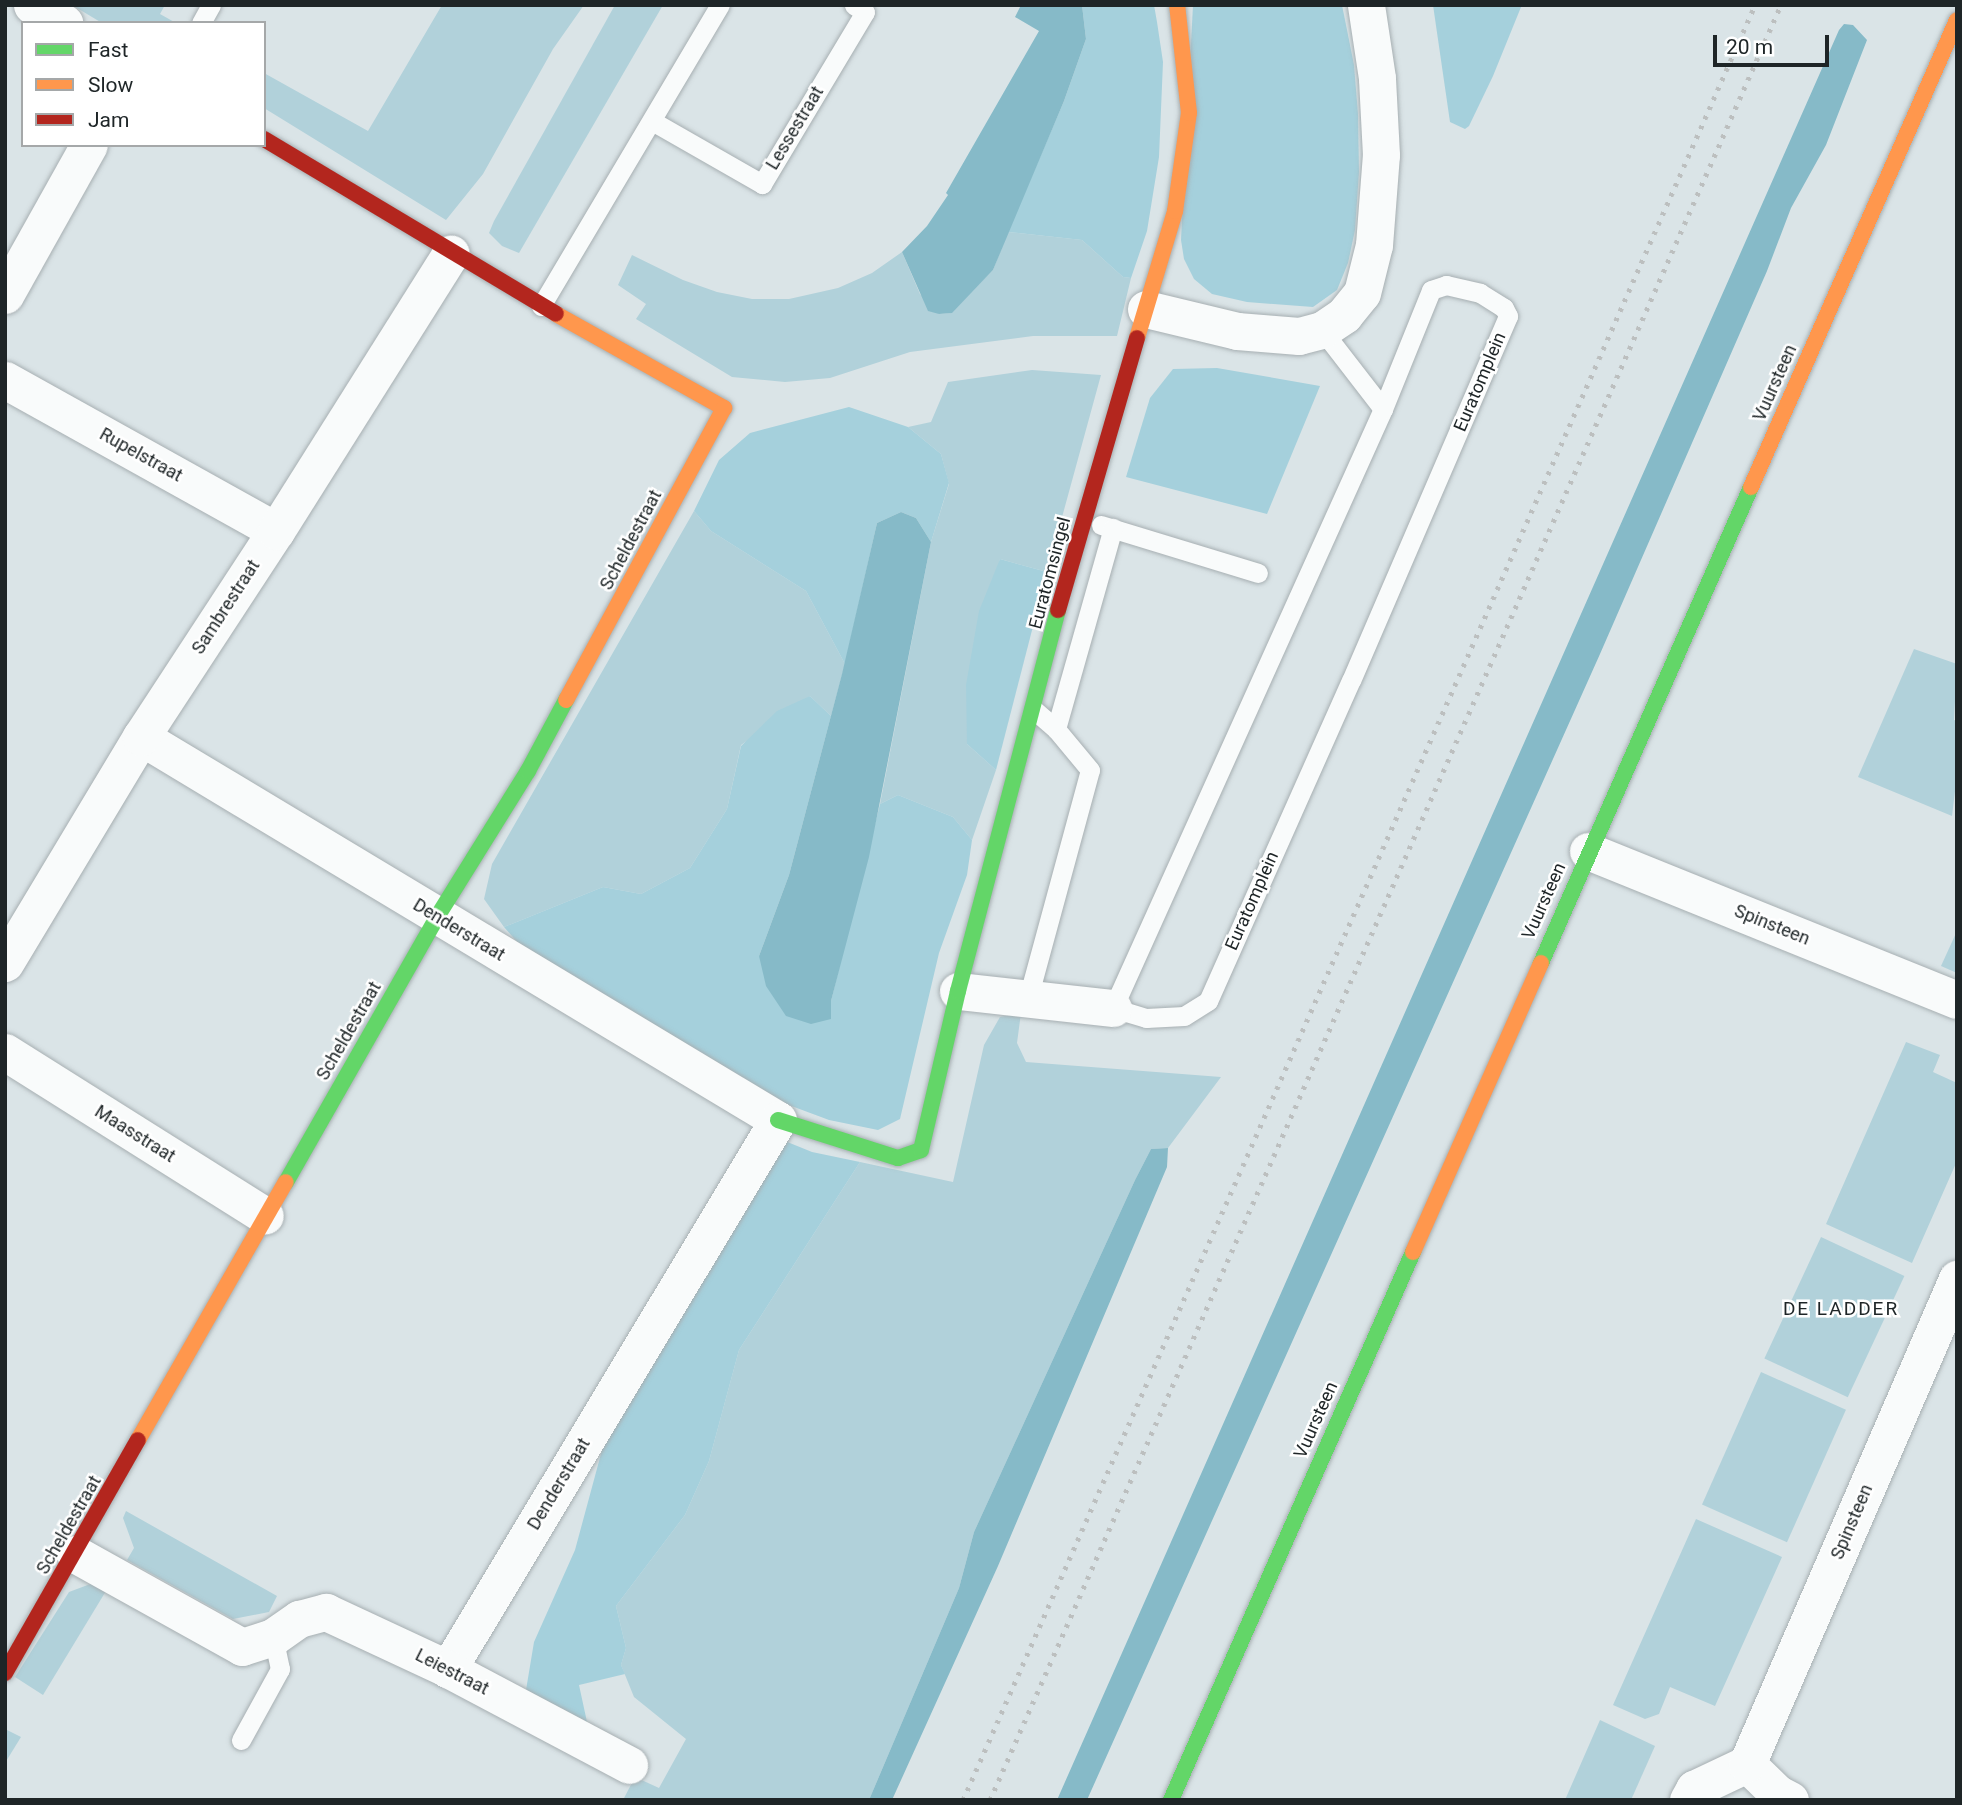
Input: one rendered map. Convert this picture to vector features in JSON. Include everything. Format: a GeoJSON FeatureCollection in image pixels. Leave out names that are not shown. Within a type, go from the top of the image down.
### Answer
{"type":"FeatureCollection","features":[{"type":"Feature","properties":{"kind":"street"},"geometry":{"type":"LineString","coordinates":[[32,5],[60,21]]}},
{"type":"Feature","properties":{"kind":"street","name":"Euratomsingel"},"geometry":{"type":"LineString","coordinates":[[921,1150],[958,991],[1084,519],[1175,211],[1189,113],[1177,5]]}},
{"type":"Feature","properties":{"kind":"street"},"geometry":{"type":"LineString","coordinates":[[1146,309],[1237,331],[1299,336],[1322,330],[1344,315],[1362,293],[1374,245],[1381,115],[1366,5]]}},
{"type":"Feature","properties":{"kind":"street","name":"Vuursteen"},"geometry":{"type":"LineString","coordinates":[[1171,1800],[1587,851],[1957,20]]}},
{"type":"Feature","properties":{"kind":"street"},"geometry":{"type":"LineString","coordinates":[[266,140],[541,306]]}},
{"type":"Feature","properties":{"kind":"street"},"geometry":{"type":"LineString","coordinates":[[5,295],[88,147]]}},
{"type":"Feature","properties":{"kind":"street","name":"Sambrestraat"},"geometry":{"type":"LineString","coordinates":[[5,963],[141,737],[276,531],[451,253]]}},
{"type":"Feature","properties":{"kind":"street","name":"Scheldestraat"},"geometry":{"type":"LineString","coordinates":[[5,1673],[437,918],[528,771],[724,408],[541,306]]}},
{"type":"Feature","properties":{"kind":"street","name":"Rupelstraat"},"geometry":{"type":"LineString","coordinates":[[5,380],[276,531]]}},
{"type":"Feature","properties":{"kind":"street","name":"Denderstraat"},"geometry":{"type":"LineString","coordinates":[[141,737],[437,918],[778,1120],[898,1158],[921,1150]]}},
{"type":"Feature","properties":{"kind":"street","name":"Spinsteen"},"geometry":{"type":"LineString","coordinates":[[1587,851],[1957,1000]]}},
{"type":"Feature","properties":{"kind":"street","name":"Euratomplein"},"geometry":{"type":"LineString","coordinates":[[958,991],[1113,1008]]}},
{"type":"Feature","properties":{"kind":"street","name":"Maasstraat"},"geometry":{"type":"LineString","coordinates":[[5,1052],[265,1216]]}},
{"type":"Feature","properties":{"kind":"street","name":"Denderstraat"},"geometry":{"type":"LineString","coordinates":[[449,1668],[778,1120]]}},
{"type":"Feature","properties":{"kind":"street","name":"Spinsteen"},"geometry":{"type":"LineString","coordinates":[[1747,1764],[1957,1279]]}},
{"type":"Feature","properties":{"kind":"street","name":"Leiestraat"},"geometry":{"type":"LineString","coordinates":[[75,1554],[242,1647],[273,1637],[299,1619],[326,1612],[449,1668],[629,1765]]}},
{"type":"Feature","properties":{"kind":"street"},"geometry":{"type":"LineString","coordinates":[[1688,1800],[1694,1789],[1747,1764],[1778,1794],[1790,1800]]}},
{"type":"Feature","properties":{"kind":"lane"},"geometry":{"type":"LineString","coordinates":[[202,21],[211,5]]}},
{"type":"Feature","properties":{"kind":"lane"},"geometry":{"type":"LineString","coordinates":[[541,306],[720,5]]}},
{"type":"Feature","properties":{"kind":"lane","name":"Lessestraat"},"geometry":{"type":"LineString","coordinates":[[652,121],[762,184],[866,12],[854,5]]}},
{"type":"Feature","properties":{"kind":"lane","name":"Euratomplein"},"geometry":{"type":"LineString","coordinates":[[1446,285],[1480,293],[1504,308],[1508,316],[1496,348],[1208,1001],[1184,1016],[1146,1018],[1113,1008],[1383,409],[1431,290],[1446,285]]}},
{"type":"Feature","properties":{"kind":"lane"},"geometry":{"type":"LineString","coordinates":[[1322,330],[1383,409]]}},
{"type":"Feature","properties":{"kind":"lane"},"geometry":{"type":"LineString","coordinates":[[1084,519],[1258,573]]}},
{"type":"Feature","properties":{"kind":"lane"},"geometry":{"type":"LineString","coordinates":[[1056,729],[1113,528]]}},
{"type":"Feature","properties":{"kind":"lane"},"geometry":{"type":"LineString","coordinates":[[1028,998],[1090,770],[1056,729],[1034,710]]}},
{"type":"Feature","properties":{"kind":"lane"},"geometry":{"type":"LineString","coordinates":[[240,1740],[280,1669],[273,1637]]}},
{"type":"Feature","properties":{"kind":"shaded area"},"geometry":{"type":"Polygon","coordinates":[[[72,5],[165,5],[160,14],[172,21],[99,21],[72,5]]]}},
{"type":"Feature","properties":{"kind":"shaded area"},"geometry":{"type":"Polygon","coordinates":[[[442,5],[584,5],[553,49],[483,174],[446,220],[266,109],[266,74],[368,131],[442,5]]]}},
{"type":"Feature","properties":{"kind":"shaded area"},"geometry":{"type":"Polygon","coordinates":[[[615,5],[663,5],[519,253],[502,246],[489,233],[494,221],[615,5]]]}},
{"type":"Feature","properties":{"kind":"shaded area"},"geometry":{"type":"Polygon","coordinates":[[[1021,5],[1082,5],[1086,39],[1064,101],[993,270],[952,313],[928,311],[902,252],[927,226],[948,195],[946,193],[1039,31],[1015,17],[1021,5]]]}},
{"type":"Feature","properties":{"kind":"shaded area"},"geometry":{"type":"Polygon","coordinates":[[[1082,5],[1154,5],[1163,62],[1159,157],[1147,231],[1131,278],[1123,277],[1082,240],[1008,232],[1064,101],[1086,39],[1082,5]]]}},
{"type":"Feature","properties":{"kind":"shaded area"},"geometry":{"type":"Polygon","coordinates":[[[1193,5],[1342,5],[1354,65],[1358,114],[1359,172],[1355,230],[1348,263],[1337,290],[1313,307],[1247,302],[1212,294],[1194,279],[1184,259],[1181,240],[1193,5]]]}},
{"type":"Feature","properties":{"kind":"shaded area"},"geometry":{"type":"Polygon","coordinates":[[[1433,5],[1521,7],[1493,76],[1469,126],[1465,129],[1450,122],[1433,5]]]}},
{"type":"Feature","properties":{"kind":"shaded area"},"geometry":{"type":"Polygon","coordinates":[[[1844,24],[1853,25],[1867,40],[1826,145],[1791,208],[1767,271],[1600,654],[1087,1800],[1057,1800],[1839,30],[1844,24]]]}},
{"type":"Feature","properties":{"kind":"shaded area"},"geometry":{"type":"Polygon","coordinates":[[[1008,232],[1082,240],[1123,277],[1131,278],[1117,336],[1033,336],[910,352],[830,378],[785,382],[732,377],[636,319],[646,304],[618,285],[632,255],[683,280],[717,292],[752,299],[789,299],[838,288],[872,273],[902,252],[920,294],[939,314],[951,313],[993,270],[1008,232]]]}},
{"type":"Feature","properties":{"kind":"shaded area"},"geometry":{"type":"Polygon","coordinates":[[[1217,368],[1320,386],[1267,514],[1126,477],[1150,398],[1173,369],[1217,368]]]}},
{"type":"Feature","properties":{"kind":"shaded area"},"geometry":{"type":"Polygon","coordinates":[[[1032,370],[1101,375],[1047,572],[1000,559],[967,744],[996,770],[972,840],[953,817],[898,795],[880,804],[931,542],[949,484],[941,454],[908,427],[931,422],[948,382],[1032,370]]]}},
{"type":"Feature","properties":{"kind":"shaded area"},"geometry":{"type":"Polygon","coordinates":[[[849,407],[908,427],[941,454],[949,483],[931,542],[916,518],[901,512],[877,523],[845,664],[806,591],[711,531],[694,511],[719,460],[750,433],[849,407]]]}},
{"type":"Feature","properties":{"kind":"shaded area"},"geometry":{"type":"Polygon","coordinates":[[[694,511],[711,531],[806,591],[845,664],[831,716],[810,696],[741,745],[727,809],[690,868],[641,894],[603,887],[504,927],[484,899],[492,864],[694,511]]]}},
{"type":"Feature","properties":{"kind":"shaded area"},"geometry":{"type":"Polygon","coordinates":[[[901,512],[916,518],[931,542],[869,857],[831,1001],[831,1019],[811,1024],[786,1016],[766,986],[759,956],[789,875],[842,674],[877,523],[901,512]]]}},
{"type":"Feature","properties":{"kind":"shaded area"},"geometry":{"type":"Polygon","coordinates":[[[1000,559],[1047,572],[996,770],[967,744],[966,685],[979,611],[1000,559]]]}},
{"type":"Feature","properties":{"kind":"shaded area"},"geometry":{"type":"Polygon","coordinates":[[[1914,649],[1957,664],[1954,720],[1957,721],[1957,775],[1952,816],[1858,777],[1914,649]]]}},
{"type":"Feature","properties":{"kind":"shaded area"},"geometry":{"type":"Polygon","coordinates":[[[810,696],[831,716],[789,875],[759,956],[831,1019],[831,1001],[880,804],[898,795],[953,817],[972,840],[967,875],[939,953],[900,1119],[878,1130],[829,1120],[770,1098],[518,943],[504,927],[603,887],[641,894],[690,868],[727,809],[741,746],[777,711],[810,696]]]}},
{"type":"Feature","properties":{"kind":"shaded area"},"geometry":{"type":"Polygon","coordinates":[[[1957,931],[1957,973],[1941,966],[1957,931]]]}},
{"type":"Feature","properties":{"kind":"shaded area"},"geometry":{"type":"Polygon","coordinates":[[[1021,1013],[1017,1043],[1026,1062],[1221,1077],[1168,1148],[1151,1149],[1135,1180],[974,1532],[959,1588],[869,1800],[623,1800],[635,1777],[659,1788],[686,1739],[634,1697],[621,1665],[626,1648],[616,1606],[685,1515],[709,1461],[739,1350],[860,1162],[953,1182],[984,1045],[1000,1017],[1021,1013]]]}},
{"type":"Feature","properties":{"kind":"shaded area"},"geometry":{"type":"Polygon","coordinates":[[[1906,1042],[1940,1055],[1933,1072],[1957,1083],[1957,1161],[1912,1263],[1826,1224],[1906,1042]]]}},
{"type":"Feature","properties":{"kind":"shaded area"},"geometry":{"type":"Polygon","coordinates":[[[780,1139],[812,1152],[860,1162],[739,1350],[709,1461],[685,1515],[616,1606],[626,1648],[621,1665],[625,1674],[579,1685],[587,1722],[526,1690],[534,1642],[575,1550],[605,1439],[780,1139]]]}},
{"type":"Feature","properties":{"kind":"shaded area"},"geometry":{"type":"Polygon","coordinates":[[[1168,1148],[1167,1167],[998,1566],[892,1800],[869,1800],[959,1588],[974,1532],[1135,1180],[1151,1149],[1168,1148]]]}},
{"type":"Feature","properties":{"kind":"shaded area"},"geometry":{"type":"Polygon","coordinates":[[[1821,1237],[1904,1276],[1848,1397],[1764,1358],[1821,1237]]]}},
{"type":"Feature","properties":{"kind":"shaded area"},"geometry":{"type":"Polygon","coordinates":[[[1761,1372],[1846,1410],[1787,1542],[1702,1504],[1761,1372]]]}},
{"type":"Feature","properties":{"kind":"shaded area"},"geometry":{"type":"Polygon","coordinates":[[[126,1511],[277,1596],[269,1612],[233,1619],[127,1560],[134,1548],[123,1518],[126,1511]]]}},
{"type":"Feature","properties":{"kind":"shaded area"},"geometry":{"type":"Polygon","coordinates":[[[1696,1519],[1782,1557],[1715,1706],[1670,1687],[1659,1714],[1645,1719],[1613,1705],[1696,1519]]]}},
{"type":"Feature","properties":{"kind":"shaded area"},"geometry":{"type":"Polygon","coordinates":[[[93,1583],[109,1586],[43,1695],[15,1677],[69,1592],[93,1583]]]}},
{"type":"Feature","properties":{"kind":"shaded area"},"geometry":{"type":"Polygon","coordinates":[[[1600,1720],[1655,1746],[1631,1800],[1565,1800],[1600,1720]]]}},
{"type":"Feature","properties":{"kind":"shaded area"},"geometry":{"type":"Polygon","coordinates":[[[5,1729],[21,1737],[5,1763],[5,1729]]]}},
{"type":"Feature","properties":{"kind":"railway"},"geometry":{"type":"LineString","coordinates":[[963,1800],[1755,5]]}},
{"type":"Feature","properties":{"kind":"railway"},"geometry":{"type":"LineString","coordinates":[[990,1800],[1781,5]]}},
{"type":"Feature","properties":{"kind":"traffic: fast"},"geometry":{"type":"LineString","coordinates":[[1541,963],[1751,487]]}},
{"type":"Feature","properties":{"kind":"traffic: fast"},"geometry":{"type":"LineString","coordinates":[[778,1120],[898,1158],[921,1150],[958,991],[1058,610]]}},
{"type":"Feature","properties":{"kind":"traffic: fast"},"geometry":{"type":"LineString","coordinates":[[286,1182],[437,917],[528,771],[566,700]]}},
{"type":"Feature","properties":{"kind":"traffic: fast"},"geometry":{"type":"LineString","coordinates":[[1171,1800],[1413,1252]]}},
{"type":"Feature","properties":{"kind":"traffic: slow"},"geometry":{"type":"LineString","coordinates":[[1137,338],[1175,211],[1189,113],[1177,5]]}},
{"type":"Feature","properties":{"kind":"traffic: slow"},"geometry":{"type":"LineString","coordinates":[[1751,487],[1957,20]]}},
{"type":"Feature","properties":{"kind":"traffic: slow"},"geometry":{"type":"LineString","coordinates":[[556,314],[724,408],[566,700]]}},
{"type":"Feature","properties":{"kind":"traffic: slow"},"geometry":{"type":"LineString","coordinates":[[1413,1252],[1541,963]]}},
{"type":"Feature","properties":{"kind":"traffic: slow"},"geometry":{"type":"LineString","coordinates":[[138,1440],[286,1182]]}},
{"type":"Feature","properties":{"kind":"traffic: jam"},"geometry":{"type":"LineString","coordinates":[[266,140],[556,314]]}},
{"type":"Feature","properties":{"kind":"traffic: jam"},"geometry":{"type":"LineString","coordinates":[[1058,610],[1137,338]]}},
{"type":"Feature","properties":{"kind":"traffic: jam"},"geometry":{"type":"LineString","coordinates":[[5,1673],[138,1440]]}},
{"type":"Feature","properties":{"kind":"district","name":"DE LADDER"},"geometry":{"type":"Point","coordinates":[1841,1309]}}]}
